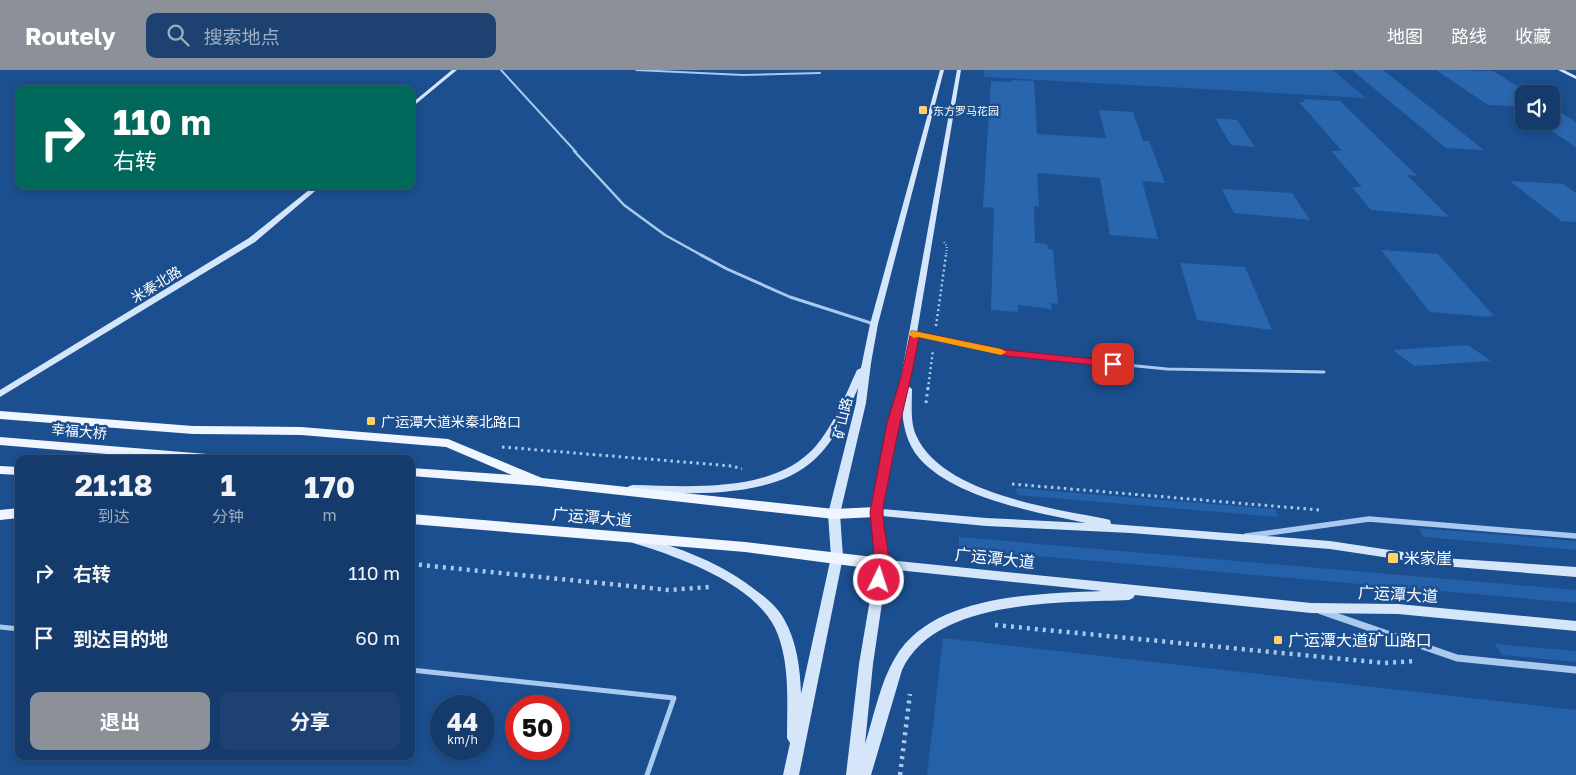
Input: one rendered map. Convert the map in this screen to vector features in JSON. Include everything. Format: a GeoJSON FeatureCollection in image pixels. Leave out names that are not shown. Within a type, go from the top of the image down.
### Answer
{"type":"FeatureCollection","features":[{"type":"Feature","properties":{"kind":"main road"},"geometry":{"type":"LineString","coordinates":[[415,104],[455,70]]}},
{"type":"Feature","properties":{"kind":"main road","name":"矿山路"},"geometry":{"type":"LineString","coordinates":[[791,775],[837,557],[834,514],[861,403],[866,363],[874,324],[942,70]]}},
{"type":"Feature","properties":{"kind":"main road"},"geometry":{"type":"LineString","coordinates":[[854,775],[866,664],[882,564],[876,512],[893,423],[906,377],[914,334],[958,70]]}},
{"type":"Feature","properties":{"kind":"main road"},"geometry":{"type":"LineString","coordinates":[[1560,70],[1576,78]]}},
{"type":"Feature","properties":{"kind":"main road","name":"米秦北路"},"geometry":{"type":"LineString","coordinates":[[0,394],[252,240],[313,190]]}},
{"type":"Feature","properties":{"kind":"main road"},"geometry":{"type":"LineString","coordinates":[[611,490],[737,486],[771,478],[797,468],[820,448],[866,363]]}},
{"type":"Feature","properties":{"kind":"main road"},"geometry":{"type":"LineString","coordinates":[[906,377],[911,434],[920,451],[944,474],[991,496],[1131,529]]}},
{"type":"Feature","properties":{"kind":"main road"},"geometry":{"type":"LineString","coordinates":[[0,415],[193,430],[301,431],[448,443],[540,482]]}},
{"type":"Feature","properties":{"kind":"main road","name":"幸福大桥"},"geometry":{"type":"LineString","coordinates":[[0,441],[169,455]]}},
{"type":"Feature","properties":{"kind":"main road"},"geometry":{"type":"LineString","coordinates":[[0,470],[15,471]]}},
{"type":"Feature","properties":{"kind":"main road","name":"广运潭大道"},"geometry":{"type":"LineString","coordinates":[[415,472],[540,482],[834,514],[876,512],[986,522],[1131,529],[1330,545],[1443,562],[1576,572]]}},
{"type":"Feature","properties":{"kind":"main road"},"geometry":{"type":"LineString","coordinates":[[0,515],[15,513]]}},
{"type":"Feature","properties":{"kind":"main road","name":"广运潭大道"},"geometry":{"type":"LineString","coordinates":[[415,520],[626,537],[837,557],[882,564],[1311,608],[1398,609],[1576,626]]}},
{"type":"Feature","properties":{"kind":"main road"},"geometry":{"type":"LineString","coordinates":[[626,537],[689,556],[715,567],[742,585],[768,607],[779,621],[786,641],[791,668],[794,704],[794,759]]}},
{"type":"Feature","properties":{"kind":"main road"},"geometry":{"type":"LineString","coordinates":[[864,775],[896,668],[909,648],[929,629],[966,612],[984,608],[1044,600],[1162,594]]}},
{"type":"Feature","properties":{"kind":"street"},"geometry":{"type":"LineString","coordinates":[[1236,537],[1369,519],[1576,536]]}},
{"type":"Feature","properties":{"kind":"street"},"geometry":{"type":"LineString","coordinates":[[1311,608],[1458,658],[1576,670]]}},
{"type":"Feature","properties":{"kind":"lane"},"geometry":{"type":"LineString","coordinates":[[501,70],[624,205],[666,235],[727,269],[790,296],[874,324]]}},
{"type":"Feature","properties":{"kind":"lane"},"geometry":{"type":"LineString","coordinates":[[636,70],[743,75],[820,73]]}},
{"type":"Feature","properties":{"kind":"lane"},"geometry":{"type":"LineString","coordinates":[[914,334],[1007,353],[1167,369],[1324,372]]}},
{"type":"Feature","properties":{"kind":"lane"},"geometry":{"type":"LineString","coordinates":[[0,627],[15,629]]}},
{"type":"Feature","properties":{"kind":"lane"},"geometry":{"type":"LineString","coordinates":[[415,670],[674,698],[647,775]]}},
{"type":"Feature","properties":{"kind":"path"},"geometry":{"type":"LineString","coordinates":[[926,404],[947,246],[933,222]]}},
{"type":"Feature","properties":{"kind":"path"},"geometry":{"type":"LineString","coordinates":[[497,447],[732,466],[771,478]]}},
{"type":"Feature","properties":{"kind":"path"},"geometry":{"type":"LineString","coordinates":[[1004,484],[1325,510]]}},
{"type":"Feature","properties":{"kind":"path"},"geometry":{"type":"LineString","coordinates":[[415,564],[669,590],[742,585]]}},
{"type":"Feature","properties":{"kind":"path"},"geometry":{"type":"LineString","coordinates":[[987,625],[1384,663],[1421,661]]}},
{"type":"Feature","properties":{"kind":"path"},"geometry":{"type":"LineString","coordinates":[[900,775],[911,689]]}},
{"type":"Feature","properties":{"kind":"shaded area"},"geometry":{"type":"Polygon","coordinates":[[[984,70],[1333,70],[1366,98],[984,77],[984,70]]]}},
{"type":"Feature","properties":{"kind":"shaded area"},"geometry":{"type":"Polygon","coordinates":[[[1016,488],[1275,509],[1278,517],[1017,495],[1016,488]]]}},
{"type":"Feature","properties":{"kind":"shaded area"},"geometry":{"type":"Polygon","coordinates":[[[1418,528],[1576,541],[1576,550],[1424,537],[1418,528]]]}},
{"type":"Feature","properties":{"kind":"shaded area"},"geometry":{"type":"Polygon","coordinates":[[[959,537],[1576,590],[1576,603],[959,549],[959,537]]]}},
{"type":"Feature","properties":{"kind":"shaded area"},"geometry":{"type":"Polygon","coordinates":[[[943,638],[1576,710],[1576,775],[927,775],[943,638]]]}},
{"type":"Feature","properties":{"kind":"shaded area"},"geometry":{"type":"Polygon","coordinates":[[[1495,644],[1576,651],[1576,662],[1502,655],[1495,644]]]}},
{"type":"Feature","properties":{"kind":"building"},"geometry":{"type":"Polygon","coordinates":[[[1352,70],[1383,70],[1484,150],[1446,148],[1352,70]]]}},
{"type":"Feature","properties":{"kind":"building"},"geometry":{"type":"Polygon","coordinates":[[[1436,70],[1493,71],[1516,85],[1515,107],[1488,105],[1436,70]]]}},
{"type":"Feature","properties":{"kind":"building"},"geometry":{"type":"Polygon","coordinates":[[[1012,80],[1034,81],[1037,134],[1106,138],[1099,110],[1133,112],[1143,141],[1149,141],[1165,183],[1142,181],[1158,239],[1110,235],[1100,178],[1037,173],[1039,207],[1034,206],[1035,243],[1047,244],[1048,249],[1053,250],[1058,304],[1051,303],[1052,309],[1018,305],[1018,312],[991,310],[994,208],[983,207],[991,81],[1012,82],[1012,80]]]}},
{"type":"Feature","properties":{"kind":"building"},"geometry":{"type":"Polygon","coordinates":[[[1302,99],[1340,101],[1417,176],[1407,175],[1449,217],[1371,210],[1352,187],[1362,187],[1331,151],[1342,151],[1299,102],[1305,102],[1302,99]]]}},
{"type":"Feature","properties":{"kind":"building"},"geometry":{"type":"Polygon","coordinates":[[[1560,112],[1576,122],[1576,147],[1550,130],[1560,130],[1560,112]]]}},
{"type":"Feature","properties":{"kind":"building"},"geometry":{"type":"Polygon","coordinates":[[[1215,118],[1237,120],[1255,147],[1231,145],[1215,118]]]}},
{"type":"Feature","properties":{"kind":"building"},"geometry":{"type":"Polygon","coordinates":[[[1510,181],[1563,184],[1576,193],[1576,222],[1561,221],[1510,181]]]}},
{"type":"Feature","properties":{"kind":"building"},"geometry":{"type":"Polygon","coordinates":[[[1222,189],[1292,193],[1310,220],[1234,213],[1222,189]]]}},
{"type":"Feature","properties":{"kind":"building"},"geometry":{"type":"Polygon","coordinates":[[[1381,250],[1438,254],[1494,316],[1430,312],[1381,250]]]}},
{"type":"Feature","properties":{"kind":"building"},"geometry":{"type":"Polygon","coordinates":[[[1180,263],[1245,267],[1272,330],[1197,320],[1180,263]]]}},
{"type":"Feature","properties":{"kind":"building"},"geometry":{"type":"Polygon","coordinates":[[[1468,345],[1491,361],[1414,366],[1393,350],[1468,345]]]}},
{"type":"Feature","properties":{"kind":"slow traffic"},"geometry":{"type":"LineString","coordinates":[[914,335],[1001,352]]}},
{"type":"Feature","properties":{"kind":"place","name":"东方罗马花园"},"geometry":{"type":"Point","coordinates":[923,110]}},
{"type":"Feature","properties":{"kind":"place","name":"广运潭大道米秦北路口"},"geometry":{"type":"Point","coordinates":[371,421]}},
{"type":"Feature","properties":{"kind":"place","name":"米家崖"},"geometry":{"type":"Point","coordinates":[1393,558]}},
{"type":"Feature","properties":{"kind":"place","name":"广运潭大道矿山路口"},"geometry":{"type":"Point","coordinates":[1278,640]}},
{"type":"Feature","properties":{"kind":"route"},"geometry":{"type":"LineString","coordinates":[[879,580],[882,564],[876,512],[893,423],[906,377],[914,334],[1007,353],[1113,364]]}}]}
